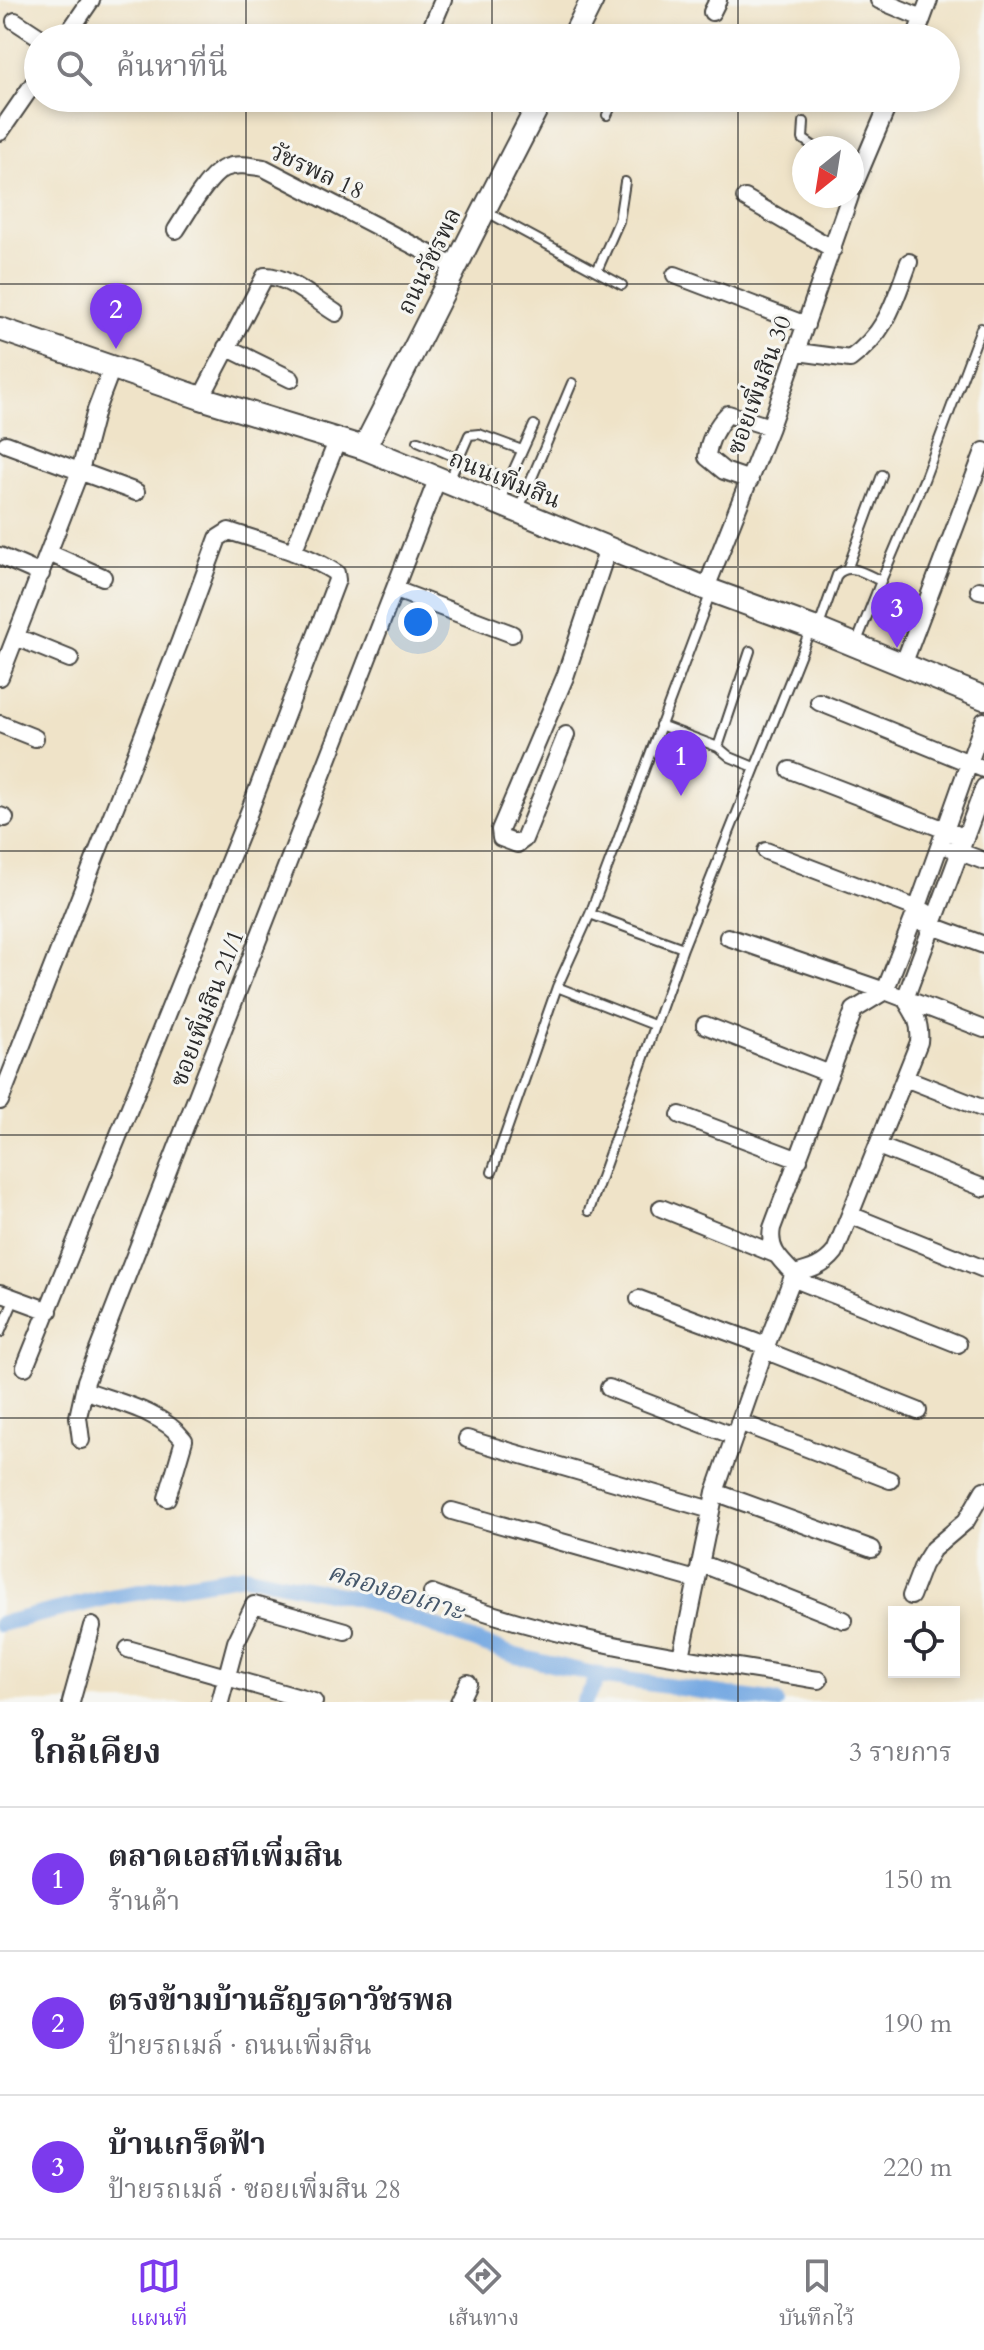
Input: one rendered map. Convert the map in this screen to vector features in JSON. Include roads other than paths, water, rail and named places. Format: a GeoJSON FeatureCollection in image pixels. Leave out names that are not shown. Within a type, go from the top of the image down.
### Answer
{"type":"FeatureCollection","features":[{"type":"Feature","properties":{"kind":"street"},"geometry":{"type":"LineString","coordinates":[[75,24],[91,0]]}},
{"type":"Feature","properties":{"kind":"street"},"geometry":{"type":"LineString","coordinates":[[433,24],[442,0]]}},
{"type":"Feature","properties":{"kind":"street"},"geometry":{"type":"LineString","coordinates":[[581,24],[592,0]]}},
{"type":"Feature","properties":{"kind":"street"},"geometry":{"type":"LineString","coordinates":[[879,0],[922,18]]}},
{"type":"Feature","properties":{"kind":"street"},"geometry":{"type":"LineString","coordinates":[[920,24],[929,0]]}},
{"type":"Feature","properties":{"kind":"street"},"geometry":{"type":"LineString","coordinates":[[15,21],[24,27]]}},
{"type":"Feature","properties":{"kind":"street"},"geometry":{"type":"LineString","coordinates":[[0,132],[24,98]]}},
{"type":"Feature","properties":{"kind":"street"},"geometry":{"type":"LineString","coordinates":[[0,99],[16,110]]}},
{"type":"Feature","properties":{"kind":"street","name":"ถนนวัชรพล"},"geometry":{"type":"LineString","coordinates":[[364,448],[457,268],[527,112]]}},
{"type":"Feature","properties":{"kind":"street","name":"ซอยเพิ่มสิน 30"},"geometry":{"type":"LineString","coordinates":[[864,153],[884,112]]}},
{"type":"Feature","properties":{"kind":"street","name":"วัชรพล 18"},"geometry":{"type":"LineString","coordinates":[[176,230],[222,169],[253,166],[264,168],[457,268]]}},
{"type":"Feature","properties":{"kind":"street"},"geometry":{"type":"LineString","coordinates":[[745,198],[833,249]]}},
{"type":"Feature","properties":{"kind":"street","name":"ซอยเพิ่มสิน 30"},"geometry":{"type":"LineString","coordinates":[[709,590],[798,352],[846,208]]}},
{"type":"Feature","properties":{"kind":"street"},"geometry":{"type":"LineString","coordinates":[[798,352],[850,359],[869,345],[885,325],[909,262]]}},
{"type":"Feature","properties":{"kind":"street"},"geometry":{"type":"LineString","coordinates":[[675,275],[806,325]]}},
{"type":"Feature","properties":{"kind":"street"},"geometry":{"type":"LineString","coordinates":[[201,398],[265,276],[288,283],[336,313]]}},
{"type":"Feature","properties":{"kind":"street","name":"ถนนเพิ่มสิน"},"geometry":{"type":"LineString","coordinates":[[0,329],[201,398],[364,448],[709,590],[814,628],[984,698]]}},
{"type":"Feature","properties":{"kind":"street"},"geometry":{"type":"LineString","coordinates":[[226,347],[291,379]]}},
{"type":"Feature","properties":{"kind":"street"},"geometry":{"type":"LineString","coordinates":[[0,677],[3,660],[16,637],[80,471],[96,410],[112,368]]}},
{"type":"Feature","properties":{"kind":"street"},"geometry":{"type":"LineString","coordinates":[[750,480],[724,471],[707,457],[708,450],[717,427],[728,414],[770,427]]}},
{"type":"Feature","properties":{"kind":"street"},"geometry":{"type":"LineString","coordinates":[[293,552],[338,439]]}},
{"type":"Feature","properties":{"kind":"street"},"geometry":{"type":"LineString","coordinates":[[6,444],[136,492]]}},
{"type":"Feature","properties":{"kind":"street"},"geometry":{"type":"LineString","coordinates":[[903,665],[984,451]]}},
{"type":"Feature","properties":{"kind":"street","name":"ซอยเพิ่มสิน 21/1"},"geometry":{"type":"LineString","coordinates":[[81,1440],[78,1417],[84,1390],[396,590],[442,482]]}},
{"type":"Feature","properties":{"kind":"street"},"geometry":{"type":"LineString","coordinates":[[0,1101],[218,538],[229,531],[327,567],[336,573],[337,580],[243,827],[25,1367]]}},
{"type":"Feature","properties":{"kind":"street"},"geometry":{"type":"LineString","coordinates":[[566,735],[524,839],[517,844],[501,838],[500,830],[565,677],[608,548]]}},
{"type":"Feature","properties":{"kind":"street"},"geometry":{"type":"LineString","coordinates":[[49,553],[103,577]]}},
{"type":"Feature","properties":{"kind":"street"},"geometry":{"type":"LineString","coordinates":[[0,556],[41,574]]}},
{"type":"Feature","properties":{"kind":"street"},"geometry":{"type":"LineString","coordinates":[[396,590],[512,634]]}},
{"type":"Feature","properties":{"kind":"street"},"geometry":{"type":"LineString","coordinates":[[16,637],[70,659]]}},
{"type":"Feature","properties":{"kind":"street"},"geometry":{"type":"LineString","coordinates":[[819,702],[977,766]]}},
{"type":"Feature","properties":{"kind":"street"},"geometry":{"type":"LineString","coordinates":[[958,1344],[793,1276],[775,1254],[770,1239],[854,1010],[885,991],[944,838],[977,766],[984,721]]}},
{"type":"Feature","properties":{"kind":"street"},"geometry":{"type":"LineString","coordinates":[[0,724],[35,738]]}},
{"type":"Feature","properties":{"kind":"street"},"geometry":{"type":"LineString","coordinates":[[790,770],[962,845],[984,861]]}},
{"type":"Feature","properties":{"kind":"street"},"geometry":{"type":"LineString","coordinates":[[905,999],[984,787]]}},
{"type":"Feature","properties":{"kind":"street"},"geometry":{"type":"LineString","coordinates":[[766,851],[933,920],[984,945]]}},
{"type":"Feature","properties":{"kind":"street"},"geometry":{"type":"LineString","coordinates":[[728,937],[984,1029]]}},
{"type":"Feature","properties":{"kind":"street"},"geometry":{"type":"LineString","coordinates":[[793,1276],[828,1262],[835,1252],[878,1146],[919,1042],[921,1027],[905,999]]}},
{"type":"Feature","properties":{"kind":"street"},"geometry":{"type":"LineString","coordinates":[[705,1025],[830,1074]]}},
{"type":"Feature","properties":{"kind":"street"},"geometry":{"type":"LineString","coordinates":[[905,1078],[984,1109]]}},
{"type":"Feature","properties":{"kind":"street"},"geometry":{"type":"LineString","coordinates":[[680,1115],[799,1160]]}},
{"type":"Feature","properties":{"kind":"street"},"geometry":{"type":"LineString","coordinates":[[878,1146],[984,1188]]}},
{"type":"Feature","properties":{"kind":"street"},"geometry":{"type":"LineString","coordinates":[[661,1208],[775,1254]]}},
{"type":"Feature","properties":{"kind":"street"},"geometry":{"type":"LineString","coordinates":[[850,1215],[984,1269]]}},
{"type":"Feature","properties":{"kind":"street"},"geometry":{"type":"LineString","coordinates":[[681,1657],[715,1492],[793,1276]]}},
{"type":"Feature","properties":{"kind":"street"},"geometry":{"type":"LineString","coordinates":[[8,1295],[49,1311]]}},
{"type":"Feature","properties":{"kind":"street"},"geometry":{"type":"LineString","coordinates":[[639,1299],[918,1411]]}},
{"type":"Feature","properties":{"kind":"street"},"geometry":{"type":"LineString","coordinates":[[609,1388],[890,1480]]}},
{"type":"Feature","properties":{"kind":"street"},"geometry":{"type":"LineString","coordinates":[[84,1390],[146,1413],[179,1433],[183,1443],[167,1498]]}},
{"type":"Feature","properties":{"kind":"street"},"geometry":{"type":"LineString","coordinates":[[467,1439],[711,1510]]}},
{"type":"Feature","properties":{"kind":"street"},"geometry":{"type":"LineString","coordinates":[[911,1596],[933,1549],[966,1521],[984,1490]]}},
{"type":"Feature","properties":{"kind":"street"},"geometry":{"type":"LineString","coordinates":[[715,1492],[872,1549]]}},
{"type":"Feature","properties":{"kind":"street"},"geometry":{"type":"LineString","coordinates":[[452,1511],[696,1580]]}},
{"type":"Feature","properties":{"kind":"street"},"geometry":{"type":"LineString","coordinates":[[700,1563],[844,1620]]}},
{"type":"Feature","properties":{"kind":"street"},"geometry":{"type":"LineString","coordinates":[[432,1593],[499,1617],[681,1657],[819,1680]]}},
{"type":"Feature","properties":{"kind":"street"},"geometry":{"type":"LineString","coordinates":[[220,1702],[236,1642],[254,1605],[345,1631]]}},
{"type":"Feature","properties":{"kind":"street"},"geometry":{"type":"LineString","coordinates":[[71,1702],[92,1626]]}},
{"type":"Feature","properties":{"kind":"street"},"geometry":{"type":"LineString","coordinates":[[128,1649],[314,1702]]}},
{"type":"Feature","properties":{"kind":"street"},"geometry":{"type":"LineString","coordinates":[[459,1702],[468,1683]]}},
{"type":"Feature","properties":{"kind":"lane"},"geometry":{"type":"LineString","coordinates":[[803,136],[804,122]]}},
{"type":"Feature","properties":{"kind":"lane"},"geometry":{"type":"LineString","coordinates":[[597,271],[619,221],[625,182]]}},
{"type":"Feature","properties":{"kind":"lane"},"geometry":{"type":"LineString","coordinates":[[483,210],[622,285]]}},
{"type":"Feature","properties":{"kind":"lane"},"geometry":{"type":"LineString","coordinates":[[856,645],[924,480],[981,328]]}},
{"type":"Feature","properties":{"kind":"lane"},"geometry":{"type":"LineString","coordinates":[[508,508],[572,383]]}},
{"type":"Feature","properties":{"kind":"lane"},"geometry":{"type":"LineString","coordinates":[[508,508],[509,480],[534,425]]}},
{"type":"Feature","properties":{"kind":"lane"},"geometry":{"type":"LineString","coordinates":[[442,482],[466,438],[473,433],[522,450]]}},
{"type":"Feature","properties":{"kind":"lane"},"geometry":{"type":"LineString","coordinates":[[418,441],[509,480]]}},
{"type":"Feature","properties":{"kind":"lane"},"geometry":{"type":"LineString","coordinates":[[848,567],[882,475]]}},
{"type":"Feature","properties":{"kind":"lane"},"geometry":{"type":"LineString","coordinates":[[589,1211],[683,948],[754,767],[837,575],[848,567],[881,581]]}},
{"type":"Feature","properties":{"kind":"lane"},"geometry":{"type":"LineString","coordinates":[[492,1172],[557,987],[590,914],[709,590]]}},
{"type":"Feature","properties":{"kind":"lane"},"geometry":{"type":"LineString","coordinates":[[718,747],[750,651]]}},
{"type":"Feature","properties":{"kind":"lane"},"geometry":{"type":"LineString","coordinates":[[660,725],[718,747],[730,757],[754,767]]}},
{"type":"Feature","properties":{"kind":"lane"},"geometry":{"type":"LineString","coordinates":[[590,914],[683,948]]}},
{"type":"Feature","properties":{"kind":"lane"},"geometry":{"type":"LineString","coordinates":[[557,987],[654,1025]]}},
{"type":"Feature","properties":{"kind":"lane"},"geometry":{"type":"LineString","coordinates":[[0,1333],[8,1295]]}},
{"type":"Feature","properties":{"kind":"waterway","name":"คลองออเกาะ"},"geometry":{"type":"LineString","coordinates":[[0,1624],[110,1597],[244,1575],[360,1599],[516,1656],[606,1677],[776,1702]]}},
{"type":"Feature","properties":{"kind":"waterway"},"geometry":{"type":"LineString","coordinates":[[584,1702],[600,1675]]}},
{"type":"Feature","properties":{"kind":"place","name":"ตรงข้ามบ้านธัญรดาวัชรพล"},"geometry":{"type":"Point","coordinates":[116,349]}},
{"type":"Feature","properties":{"kind":"place","name":"บ้านเกร็ดฟ้า"},"geometry":{"type":"Point","coordinates":[897,648]}},
{"type":"Feature","properties":{"kind":"place","name":"ตลาดเอสทีเพิ่มสิน"},"geometry":{"type":"Point","coordinates":[681,796]}}]}
